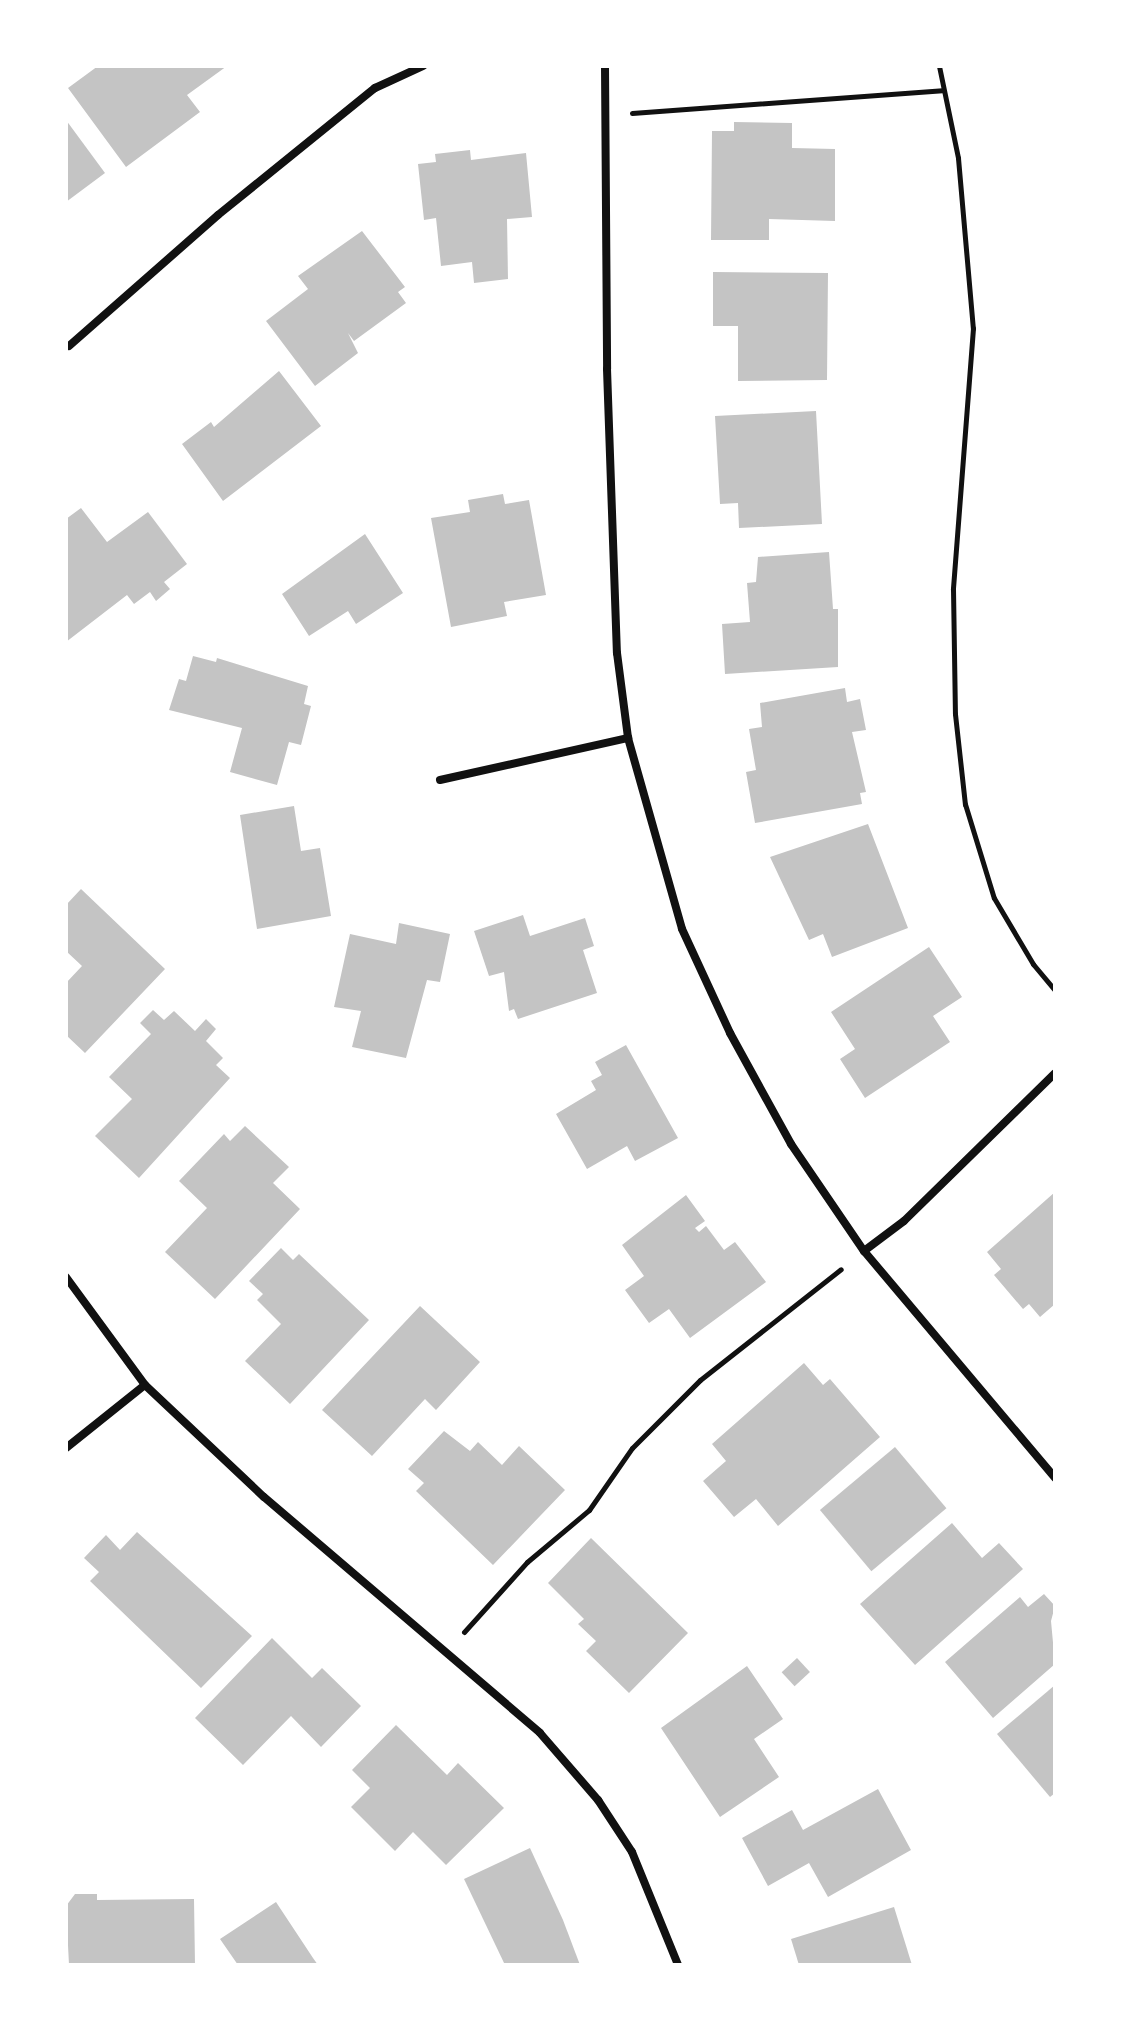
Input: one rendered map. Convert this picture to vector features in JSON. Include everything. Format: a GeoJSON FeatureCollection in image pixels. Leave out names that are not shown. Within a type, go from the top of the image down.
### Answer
{"type":"FeatureCollection","features":[{"type":"Feature","properties":{"kind":"street"},"geometry":{"type":"LineString","coordinates":[[69,346],[206,225],[363,98],[423,66]]}},
{"type":"Feature","properties":{"kind":"street"},"geometry":{"type":"LineString","coordinates":[[605,66],[608,115],[608,400],[617,653],[628,738],[682,929],[730,1033],[791,1144],[864,1251],[1055,1478]]}},
{"type":"Feature","properties":{"kind":"street"},"geometry":{"type":"LineString","coordinates":[[440,780],[628,738]]}},
{"type":"Feature","properties":{"kind":"street"},"geometry":{"type":"LineString","coordinates":[[864,1251],[904,1221],[1055,1073]]}},
{"type":"Feature","properties":{"kind":"street"},"geometry":{"type":"LineString","coordinates":[[66,1277],[145,1385],[264,1497],[448,1651],[540,1733],[598,1800],[632,1852],[678,1965]]}},
{"type":"Feature","properties":{"kind":"street"},"geometry":{"type":"LineString","coordinates":[[66,1448],[145,1385]]}},
{"type":"Feature","properties":{"kind":"path"},"geometry":{"type":"LineString","coordinates":[[939,66],[958,158],[973,328],[953,589],[955,714],[965,804],[994,898],[1033,964],[1055,990]]}},
{"type":"Feature","properties":{"kind":"path"},"geometry":{"type":"LineString","coordinates":[[608,115],[942,90]]}},
{"type":"Feature","properties":{"kind":"path"},"geometry":{"type":"LineString","coordinates":[[448,1651],[527,1562],[589,1510],[632,1448],[700,1380],[864,1251]]}},
{"type":"Feature","properties":{"kind":"building"},"geometry":{"type":"Polygon","coordinates":[[[98,66],[227,66],[187,95],[200,112],[126,167],[68,88],[98,66]]]}},
{"type":"Feature","properties":{"kind":"building"},"geometry":{"type":"Polygon","coordinates":[[[66,120],[105,173],[66,202],[66,120]]]}},
{"type":"Feature","properties":{"kind":"building"},"geometry":{"type":"Polygon","coordinates":[[[734,122],[792,123],[792,148],[835,149],[835,221],[769,219],[769,240],[711,240],[712,131],[734,131],[734,122]]]}},
{"type":"Feature","properties":{"kind":"building"},"geometry":{"type":"Polygon","coordinates":[[[470,150],[471,160],[526,153],[532,217],[507,219],[508,279],[474,283],[472,262],[441,266],[436,218],[424,220],[418,164],[436,162],[435,154],[470,150]]]}},
{"type":"Feature","properties":{"kind":"building"},"geometry":{"type":"Polygon","coordinates":[[[362,231],[405,287],[398,292],[406,303],[354,341],[348,333],[358,353],[315,386],[266,321],[308,289],[298,276],[362,231]]]}},
{"type":"Feature","properties":{"kind":"building"},"geometry":{"type":"Polygon","coordinates":[[[713,272],[828,273],[827,380],[738,381],[738,326],[713,326],[713,272]]]}},
{"type":"Feature","properties":{"kind":"building"},"geometry":{"type":"Polygon","coordinates":[[[279,371],[321,426],[223,501],[182,444],[211,422],[214,427],[279,371]]]}},
{"type":"Feature","properties":{"kind":"building"},"geometry":{"type":"Polygon","coordinates":[[[816,411],[822,524],[739,528],[738,503],[720,504],[715,416],[816,411]]]}},
{"type":"Feature","properties":{"kind":"building"},"geometry":{"type":"Polygon","coordinates":[[[503,494],[505,504],[529,500],[546,595],[504,602],[507,616],[451,627],[431,518],[470,512],[468,500],[503,494]]]}},
{"type":"Feature","properties":{"kind":"building"},"geometry":{"type":"Polygon","coordinates":[[[81,508],[107,542],[148,512],[187,564],[164,582],[170,589],[156,601],[150,592],[134,604],[127,595],[66,642],[66,519],[81,508]]]}},
{"type":"Feature","properties":{"kind":"building"},"geometry":{"type":"Polygon","coordinates":[[[365,534],[403,593],[356,624],[348,611],[309,636],[282,594],[365,534]]]}},
{"type":"Feature","properties":{"kind":"building"},"geometry":{"type":"Polygon","coordinates":[[[829,552],[833,609],[838,609],[838,667],[725,674],[722,624],[750,622],[747,583],[756,582],[758,557],[829,552]]]}},
{"type":"Feature","properties":{"kind":"building"},"geometry":{"type":"Polygon","coordinates":[[[193,656],[216,662],[217,658],[308,686],[304,704],[311,706],[301,745],[289,742],[277,785],[230,772],[242,728],[169,710],[179,679],[186,681],[193,656]]]}},
{"type":"Feature","properties":{"kind":"building"},"geometry":{"type":"Polygon","coordinates":[[[845,688],[847,702],[860,699],[866,730],[852,732],[866,792],[860,793],[862,804],[755,823],[746,772],[756,770],[749,729],[762,727],[760,703],[845,688]]]}},
{"type":"Feature","properties":{"kind":"building"},"geometry":{"type":"Polygon","coordinates":[[[294,806],[301,851],[320,848],[331,916],[257,929],[240,815],[294,806]]]}},
{"type":"Feature","properties":{"kind":"building"},"geometry":{"type":"Polygon","coordinates":[[[868,824],[908,928],[832,957],[823,934],[809,940],[770,857],[868,824]]]}},
{"type":"Feature","properties":{"kind":"building"},"geometry":{"type":"Polygon","coordinates":[[[81,889],[165,969],[85,1053],[66,1035],[66,983],[82,966],[66,951],[66,905],[81,889]]]}},
{"type":"Feature","properties":{"kind":"building"},"geometry":{"type":"Polygon","coordinates":[[[523,915],[530,936],[585,918],[594,946],[583,950],[597,993],[518,1019],[514,1009],[509,1011],[504,972],[489,976],[474,931],[523,915]]]}},
{"type":"Feature","properties":{"kind":"building"},"geometry":{"type":"Polygon","coordinates":[[[399,923],[450,934],[440,982],[427,980],[406,1058],[352,1047],[361,1011],[334,1007],[350,934],[396,944],[399,923]]]}},
{"type":"Feature","properties":{"kind":"building"},"geometry":{"type":"Polygon","coordinates":[[[929,947],[962,997],[933,1016],[950,1042],[865,1098],[840,1059],[855,1049],[831,1012],[929,947]]]}},
{"type":"Feature","properties":{"kind":"building"},"geometry":{"type":"Polygon","coordinates":[[[153,1010],[164,1020],[174,1011],[195,1031],[206,1019],[216,1029],[206,1041],[223,1058],[216,1065],[230,1078],[139,1178],[95,1136],[132,1099],[109,1077],[151,1034],[140,1023],[153,1010]]]}},
{"type":"Feature","properties":{"kind":"building"},"geometry":{"type":"Polygon","coordinates":[[[626,1045],[678,1138],[635,1161],[627,1146],[587,1169],[556,1114],[596,1090],[591,1081],[602,1075],[595,1062],[626,1045]]]}},
{"type":"Feature","properties":{"kind":"building"},"geometry":{"type":"Polygon","coordinates":[[[245,1126],[289,1167],[273,1183],[300,1209],[215,1299],[165,1252],[207,1208],[179,1181],[224,1134],[230,1141],[245,1126]]]}},
{"type":"Feature","properties":{"kind":"building"},"geometry":{"type":"Polygon","coordinates":[[[1055,1192],[1055,1304],[1040,1317],[1029,1304],[1023,1309],[994,1275],[1001,1269],[987,1252],[1055,1192]]]}},
{"type":"Feature","properties":{"kind":"building"},"geometry":{"type":"Polygon","coordinates":[[[686,1195],[705,1221],[695,1228],[699,1232],[706,1226],[724,1250],[735,1242],[766,1282],[690,1338],[669,1309],[649,1323],[625,1290],[644,1276],[622,1245],[686,1195]]]}},
{"type":"Feature","properties":{"kind":"building"},"geometry":{"type":"Polygon","coordinates":[[[281,1248],[293,1260],[299,1254],[369,1320],[290,1404],[245,1361],[281,1324],[257,1300],[263,1294],[249,1281],[281,1248]]]}},
{"type":"Feature","properties":{"kind":"building"},"geometry":{"type":"Polygon","coordinates":[[[420,1306],[480,1362],[436,1410],[425,1399],[372,1456],[322,1410],[420,1306]]]}},
{"type":"Feature","properties":{"kind":"building"},"geometry":{"type":"Polygon","coordinates":[[[804,1363],[823,1385],[830,1379],[880,1437],[778,1526],[756,1499],[734,1517],[703,1481],[726,1461],[712,1444],[804,1363]]]}},
{"type":"Feature","properties":{"kind":"building"},"geometry":{"type":"Polygon","coordinates":[[[444,1431],[470,1451],[478,1442],[502,1465],[519,1446],[565,1490],[493,1565],[416,1491],[424,1483],[408,1469],[444,1431]]]}},
{"type":"Feature","properties":{"kind":"building"},"geometry":{"type":"Polygon","coordinates":[[[895,1447],[946,1508],[871,1571],[820,1510],[895,1447]]]}},
{"type":"Feature","properties":{"kind":"building"},"geometry":{"type":"Polygon","coordinates":[[[952,1523],[982,1558],[999,1543],[1023,1569],[915,1665],[860,1604],[952,1523]]]}},
{"type":"Feature","properties":{"kind":"building"},"geometry":{"type":"Polygon","coordinates":[[[137,1532],[252,1636],[201,1688],[90,1581],[99,1572],[84,1558],[106,1535],[120,1550],[137,1532]]]}},
{"type":"Feature","properties":{"kind":"building"},"geometry":{"type":"Polygon","coordinates":[[[591,1538],[688,1633],[629,1693],[586,1651],[596,1641],[578,1624],[584,1619],[548,1583],[591,1538]]]}},
{"type":"Feature","properties":{"kind":"building"},"geometry":{"type":"Polygon","coordinates":[[[1044,1594],[1055,1606],[1051,1621],[1055,1664],[993,1718],[945,1662],[1020,1597],[1028,1607],[1044,1594]]]}},
{"type":"Feature","properties":{"kind":"building"},"geometry":{"type":"Polygon","coordinates":[[[272,1638],[312,1678],[322,1668],[361,1706],[321,1747],[291,1716],[243,1765],[195,1718],[272,1638]]]}},
{"type":"Feature","properties":{"kind":"building"},"geometry":{"type":"Polygon","coordinates":[[[797,1658],[810,1672],[795,1686],[782,1672],[797,1658]]]}},
{"type":"Feature","properties":{"kind":"building"},"geometry":{"type":"Polygon","coordinates":[[[747,1666],[783,1719],[754,1739],[779,1777],[720,1817],[661,1728],[747,1666]]]}},
{"type":"Feature","properties":{"kind":"building"},"geometry":{"type":"Polygon","coordinates":[[[1055,1685],[1055,1793],[1050,1797],[997,1734],[1055,1685]]]}},
{"type":"Feature","properties":{"kind":"building"},"geometry":{"type":"Polygon","coordinates":[[[396,1725],[447,1775],[458,1763],[504,1808],[446,1865],[413,1832],[395,1851],[351,1807],[370,1788],[352,1770],[396,1725]]]}},
{"type":"Feature","properties":{"kind":"building"},"geometry":{"type":"Polygon","coordinates":[[[878,1789],[911,1850],[828,1897],[809,1863],[768,1886],[742,1838],[792,1810],[803,1830],[878,1789]]]}},
{"type":"Feature","properties":{"kind":"building"},"geometry":{"type":"Polygon","coordinates":[[[530,1848],[580,1965],[505,1965],[464,1879],[530,1848]]]}},
{"type":"Feature","properties":{"kind":"building"},"geometry":{"type":"Polygon","coordinates":[[[75,1894],[97,1894],[97,1900],[194,1899],[195,1965],[69,1965],[66,1906],[75,1894]]]}},
{"type":"Feature","properties":{"kind":"building"},"geometry":{"type":"Polygon","coordinates":[[[276,1902],[318,1965],[238,1965],[220,1939],[276,1902]]]}},
{"type":"Feature","properties":{"kind":"building"},"geometry":{"type":"Polygon","coordinates":[[[894,1907],[912,1965],[799,1965],[791,1939],[894,1907]]]}}]}
